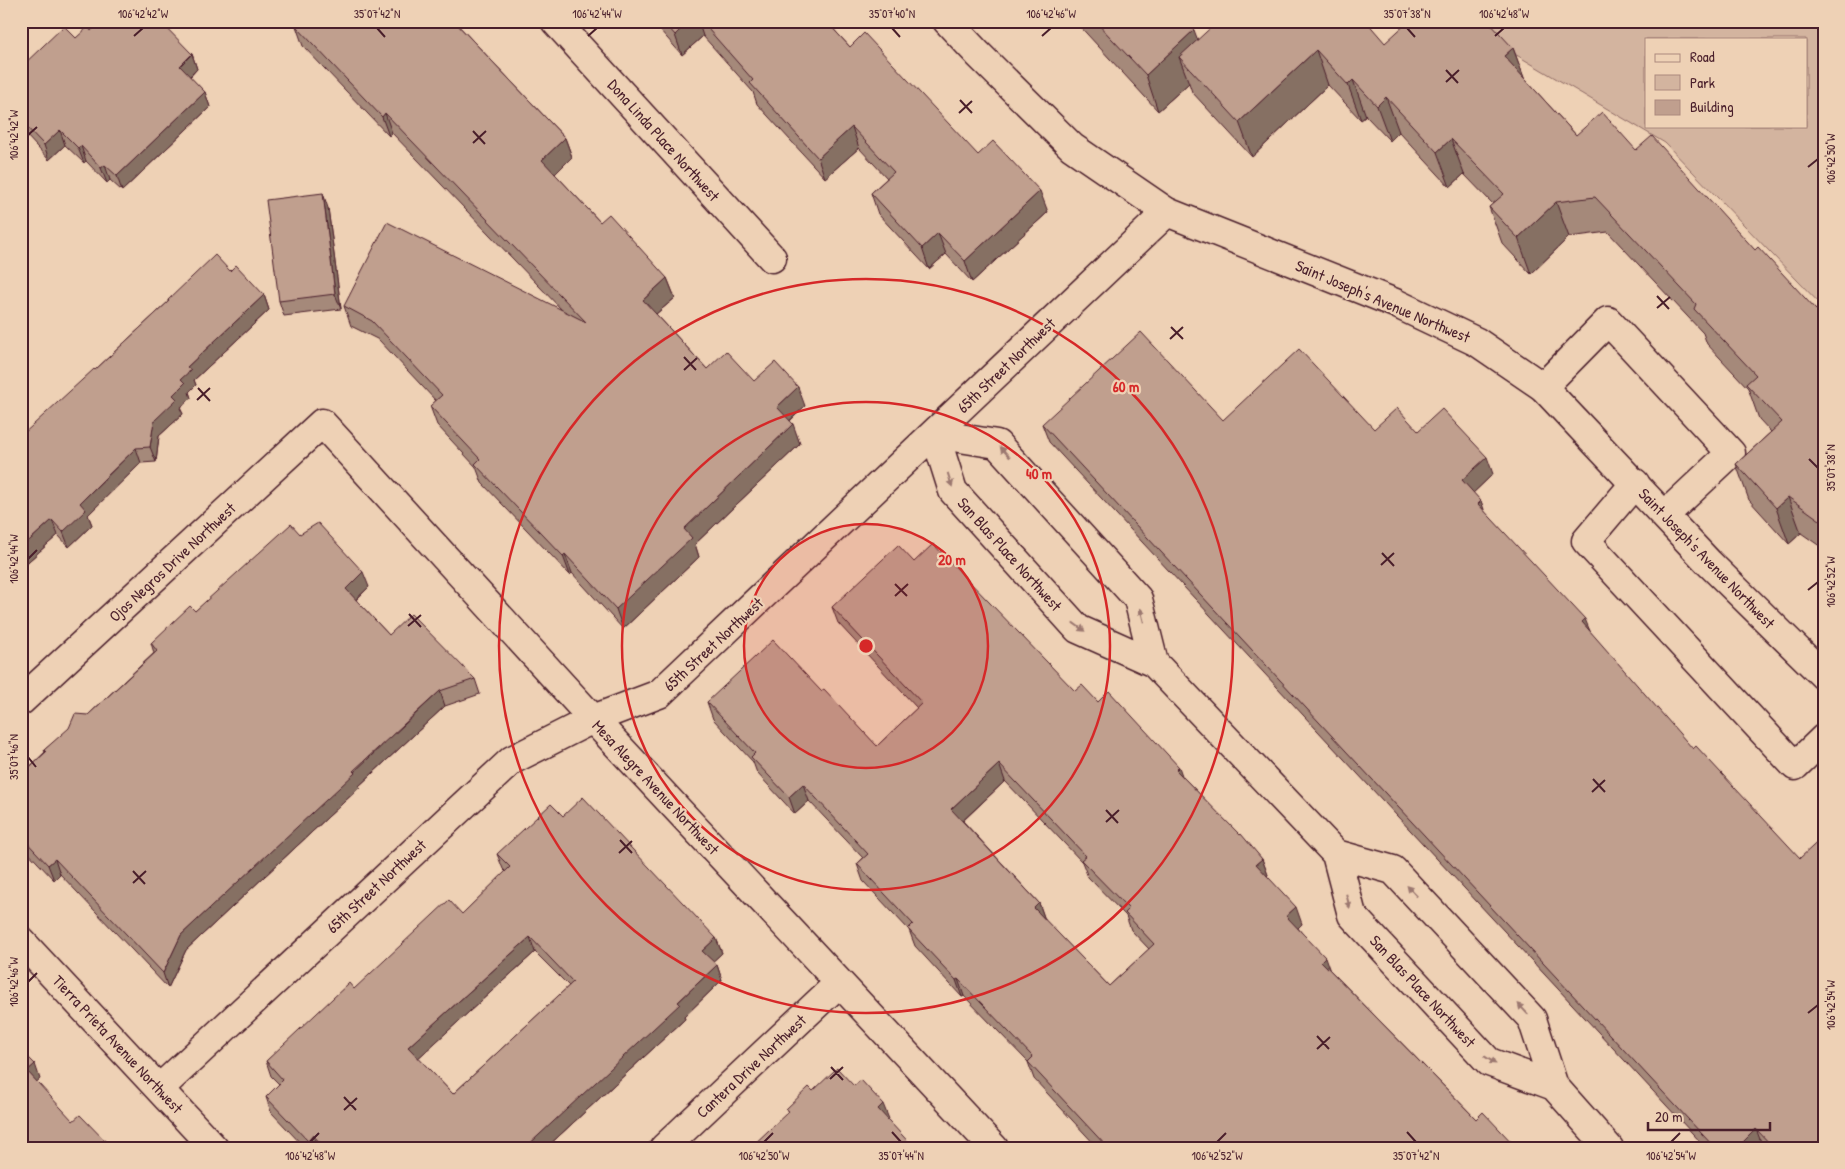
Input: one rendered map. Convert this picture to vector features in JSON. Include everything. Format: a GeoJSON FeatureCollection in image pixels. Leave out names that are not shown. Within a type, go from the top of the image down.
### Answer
{"type":"FeatureCollection","features":[{"type":"Feature","properties":{"kind":"street","name":"Dona Linda Place Northwest"},"geometry":{"type":"LineString","coordinates":[[555,21],[772,258]]}},
{"type":"Feature","properties":{"kind":"street","name":"Saint Joseph's Avenue Northwest"},"geometry":{"type":"LineString","coordinates":[[947,21],[1072,147],[1167,212],[1395,303],[1477,342],[1543,387],[1709,563],[1824,676]]}},
{"type":"Feature","properties":{"kind":"street","name":"65th Street Northwest"},"geometry":{"type":"LineString","coordinates":[[159,1089],[512,760],[593,719],[660,694],[1167,212]]}},
{"type":"Feature","properties":{"kind":"street"},"geometry":{"type":"LineString","coordinates":[[1543,387],[1608,321],[1732,453],[1665,515]]}},
{"type":"Feature","properties":{"kind":"street","name":"Ojos Negros Drive Northwest"},"geometry":{"type":"LineString","coordinates":[[21,701],[322,423]]}},
{"type":"Feature","properties":{"kind":"street","name":"Mesa Alegre Avenue Northwest"},"geometry":{"type":"LineString","coordinates":[[322,423],[593,719],[994,1148]]}},
{"type":"Feature","properties":{"kind":"street","name":"San Blas Place Northwest"},"geometry":{"type":"LineString","coordinates":[[1154,663],[1138,599],[997,444],[935,434],[954,492],[1078,628],[1154,663],[1336,854],[1352,914],[1489,1062],[1554,1086]]}},
{"type":"Feature","properties":{"kind":"street"},"geometry":{"type":"LineString","coordinates":[[1634,483],[1586,542],[1795,766],[1824,738]]}},
{"type":"Feature","properties":{"kind":"street","name":"San Blas Place Northwest"},"geometry":{"type":"LineString","coordinates":[[1336,854],[1393,870],[1532,1019],[1554,1086],[1609,1148]]}},
{"type":"Feature","properties":{"kind":"street","name":"Tierra Prieta Avenue Northwest"},"geometry":{"type":"LineString","coordinates":[[21,941],[214,1148]]}},
{"type":"Feature","properties":{"kind":"street","name":"Cantera Drive Northwest"},"geometry":{"type":"LineString","coordinates":[[664,1148],[839,983]]}},
{"type":"Feature","properties":{"kind":"green space"},"geometry":{"type":"Polygon","coordinates":[[[1459,21],[1824,21],[1824,308],[1665,143],[1459,21]]]}},
{"type":"Feature","properties":{"kind":"building"},"geometry":{"type":"Polygon","coordinates":[[[101,21],[142,21],[145,24],[148,21],[160,21],[192,54],[180,66],[205,92],[117,176],[105,165],[101,168],[81,146],[78,148],[60,130],[44,145],[21,121],[24,116],[21,113],[21,67],[64,26],[76,38],[88,27],[91,31],[101,21]]]}},
{"type":"Feature","properties":{"kind":"building"},"geometry":{"type":"Polygon","coordinates":[[[301,21],[454,21],[565,138],[542,160],[600,222],[609,214],[667,278],[643,300],[707,369],[726,351],[754,381],[775,362],[798,387],[777,407],[793,424],[684,529],[692,538],[616,609],[565,554],[563,556],[475,464],[480,459],[430,406],[442,395],[372,321],[344,306],[387,222],[586,322],[385,113],[382,117],[296,26],[301,21]]]}},
{"type":"Feature","properties":{"kind":"building"},"geometry":{"type":"Polygon","coordinates":[[[663,21],[689,21],[675,35],[663,21]]]}},
{"type":"Feature","properties":{"kind":"building"},"geometry":{"type":"Polygon","coordinates":[[[701,21],[826,21],[850,47],[864,33],[978,155],[993,141],[1040,191],[965,261],[938,233],[922,248],[871,193],[894,172],[852,127],[818,158],[750,83],[753,80],[701,21]]]}},
{"type":"Feature","properties":{"kind":"building"},"geometry":{"type":"Polygon","coordinates":[[[1095,21],[1186,21],[1194,30],[1146,75],[1095,21]]]}},
{"type":"Feature","properties":{"kind":"building"},"geometry":{"type":"Polygon","coordinates":[[[1218,21],[1366,21],[1385,43],[1409,21],[1488,21],[1513,48],[1504,56],[1576,135],[1602,112],[1636,150],[1652,136],[1755,250],[1758,247],[1816,310],[1824,303],[1824,523],[1788,497],[1776,508],[1736,464],[1782,422],[1746,384],[1756,375],[1694,309],[1696,304],[1595,197],[1556,202],[1518,238],[1489,207],[1504,194],[1451,139],[1437,152],[1386,97],[1377,106],[1353,80],[1348,85],[1316,50],[1239,122],[1179,57],[1218,21]]]}},
{"type":"Feature","properties":{"kind":"building"},"geometry":{"type":"Polygon","coordinates":[[[323,193],[335,294],[279,301],[266,200],[323,193]]]}},
{"type":"Feature","properties":{"kind":"building"},"geometry":{"type":"Polygon","coordinates":[[[215,255],[230,271],[236,265],[264,295],[187,367],[191,370],[181,379],[185,383],[173,395],[177,399],[154,421],[150,447],[136,448],[107,476],[80,503],[86,510],[63,532],[52,520],[21,548],[21,436],[169,301],[215,255]]]}},
{"type":"Feature","properties":{"kind":"building"},"geometry":{"type":"Polygon","coordinates":[[[1141,332],[1223,420],[1299,349],[1374,429],[1397,408],[1418,431],[1442,409],[1487,457],[1462,480],[1481,501],[1478,504],[1585,619],[1582,622],[1693,749],[1696,746],[1800,858],[1824,836],[1824,1148],[1774,1148],[1756,1129],[1737,1148],[1715,1148],[1042,424],[1141,332]]]}},
{"type":"Feature","properties":{"kind":"building"},"geometry":{"type":"Polygon","coordinates":[[[318,523],[363,572],[346,589],[389,635],[411,614],[475,679],[440,691],[353,771],[355,773],[181,935],[163,973],[55,859],[48,865],[21,836],[21,775],[46,752],[44,750],[69,728],[75,714],[88,715],[157,651],[151,643],[190,606],[195,611],[291,524],[300,534],[318,523]]]}},
{"type":"Feature","properties":{"kind":"building"},"geometry":{"type":"Polygon","coordinates":[[[933,544],[1075,691],[1082,685],[1098,702],[1109,691],[1179,767],[1176,770],[1241,834],[1262,859],[1256,864],[1296,907],[1286,916],[1325,957],[1321,961],[1476,1119],[1483,1112],[1517,1148],[1108,1148],[1028,1062],[1033,1057],[908,929],[913,924],[857,864],[868,854],[803,784],[789,797],[751,757],[755,753],[707,702],[773,640],[821,691],[824,689],[877,746],[922,703],[832,607],[898,545],[914,562],[933,544]],[[999,764],[951,809],[1039,903],[1034,908],[1109,986],[1154,944],[1125,913],[1129,909],[1081,860],[1086,856],[999,764]]]}},
{"type":"Feature","properties":{"kind":"building"},"geometry":{"type":"Polygon","coordinates":[[[583,797],[716,938],[702,951],[717,965],[678,1002],[680,1004],[525,1148],[521,1144],[517,1148],[325,1148],[313,1135],[308,1141],[266,1097],[283,1080],[266,1061],[349,983],[354,989],[449,900],[462,914],[510,867],[497,854],[551,804],[563,816],[583,797]],[[530,937],[408,1047],[453,1094],[573,982],[530,937]]]}},
{"type":"Feature","properties":{"kind":"building"},"geometry":{"type":"Polygon","coordinates":[[[21,1050],[35,1064],[27,1071],[73,1121],[80,1115],[112,1148],[21,1148],[21,1050]]]}},
{"type":"Feature","properties":{"kind":"building"},"geometry":{"type":"Polygon","coordinates":[[[837,1068],[854,1086],[861,1080],[883,1104],[878,1109],[914,1148],[750,1148],[789,1111],[786,1109],[809,1087],[813,1091],[837,1068]]]}}]}
